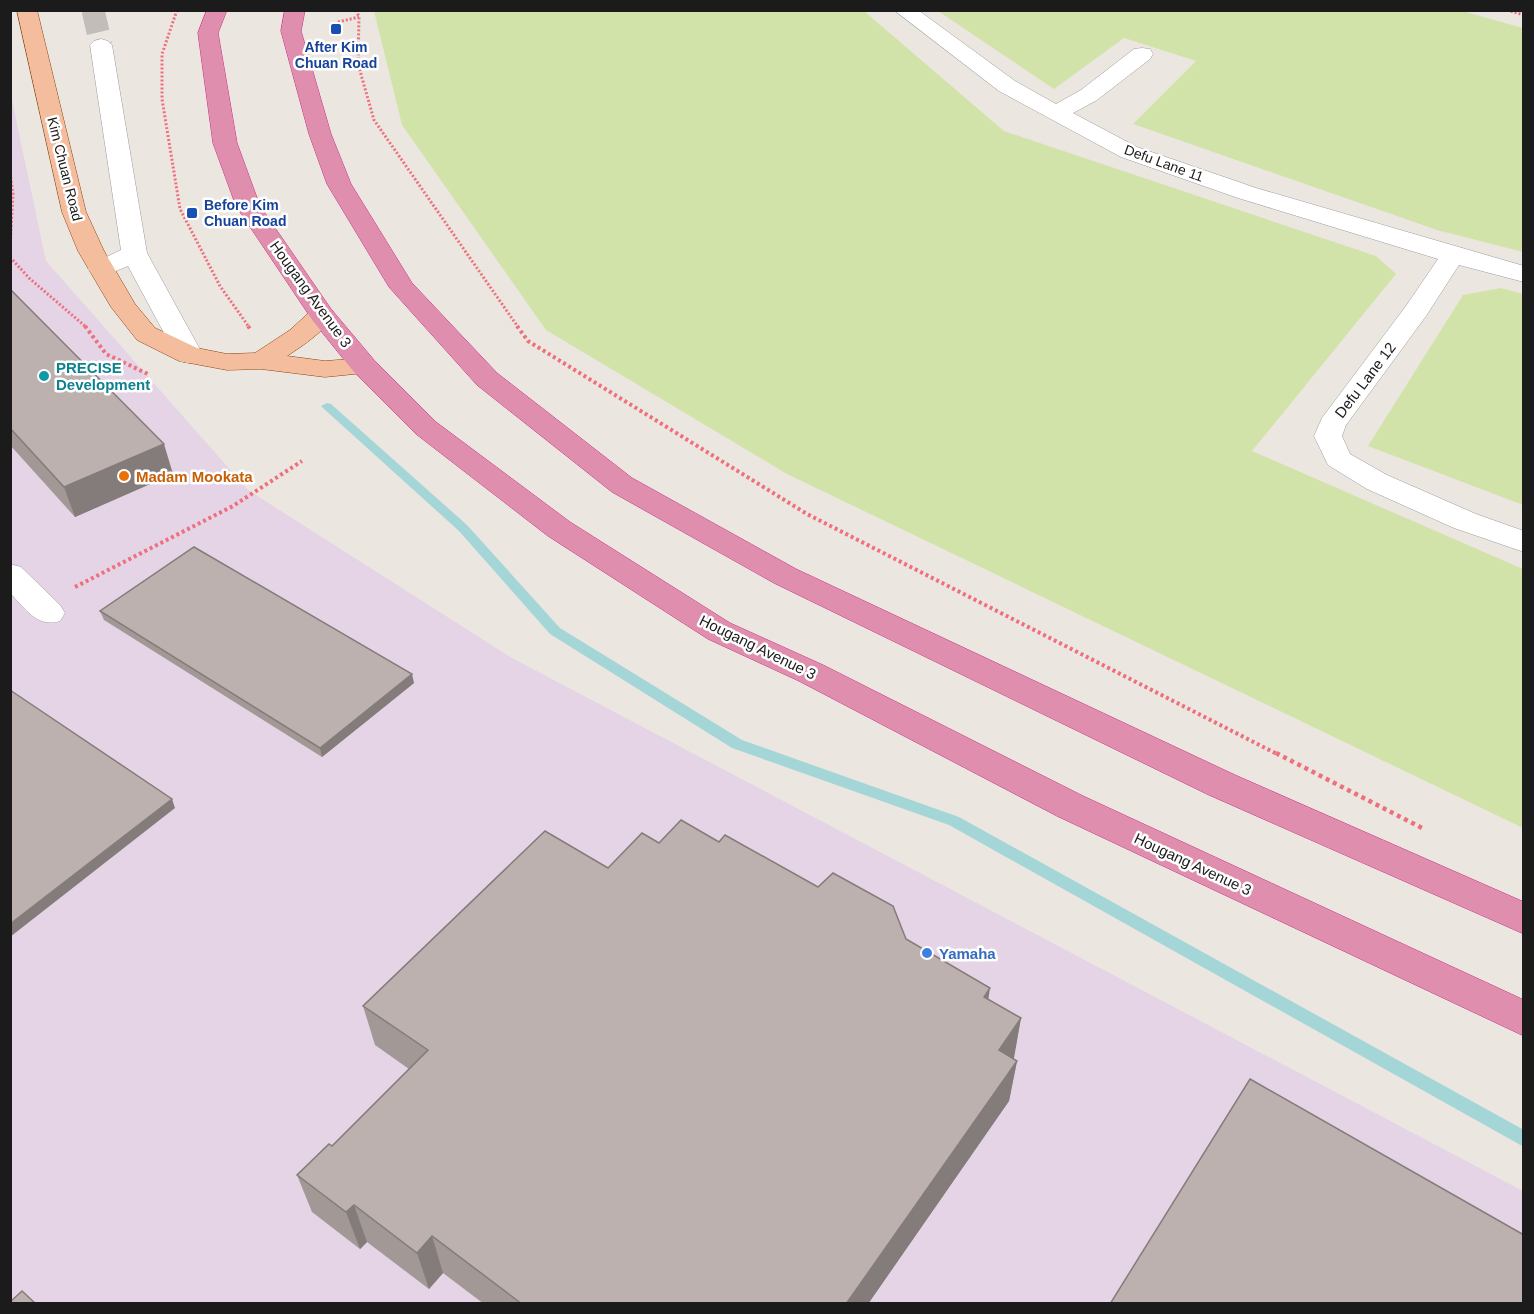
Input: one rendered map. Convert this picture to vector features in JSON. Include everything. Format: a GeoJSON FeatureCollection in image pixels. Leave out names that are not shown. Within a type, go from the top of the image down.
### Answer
{"type":"FeatureCollection","features":[{"type":"Feature","properties":{"kind":"highway","name":"Hougang Avenue 3"},"geometry":{"type":"LineString","coordinates":[[217,10],[208,33],[225,143],[248,206],[322,315],[364,366],[426,428],[559,529],[719,631],[811,673],[1070,806],[1524,1019]]}},
{"type":"Feature","properties":{"kind":"highway"},"geometry":{"type":"LineString","coordinates":[[295,10],[291,31],[320,134],[339,184],[402,287],[487,379],[622,485],[785,576],[1222,785],[1524,919]]}},
{"type":"Feature","properties":{"kind":"main road","name":"Kim Chuan Road"},"geometry":{"type":"LineString","coordinates":[[27,10],[74,212],[101,269],[124,307],[146,334],[189,355],[227,362],[261,361],[325,369],[364,366]]}},
{"type":"Feature","properties":{"kind":"main road"},"geometry":{"type":"LineString","coordinates":[[261,361],[299,336],[322,315]]}},
{"type":"Feature","properties":{"kind":"street","name":"Defu Lane 11"},"geometry":{"type":"LineString","coordinates":[[904,10],[1007,86],[1129,152],[1247,193],[1453,255]]}},
{"type":"Feature","properties":{"kind":"street"},"geometry":{"type":"LineString","coordinates":[[101,45],[134,253],[189,355]]}},
{"type":"Feature","properties":{"kind":"street"},"geometry":{"type":"LineString","coordinates":[[1056,113],[1089,95],[1142,54]]}},
{"type":"Feature","properties":{"kind":"street"},"geometry":{"type":"LineString","coordinates":[[101,269],[134,253]]}},
{"type":"Feature","properties":{"kind":"street"},"geometry":{"type":"LineString","coordinates":[[1453,255],[1524,274]]}},
{"type":"Feature","properties":{"kind":"street","name":"Defu Lane 12"},"geometry":{"type":"LineString","coordinates":[[1453,255],[1410,319],[1332,424],[1328,436],[1338,459],[1377,482],[1465,521],[1524,542]]}},
{"type":"Feature","properties":{"kind":"street"},"geometry":{"type":"LineString","coordinates":[[10,574],[45,609]]}},
{"type":"Feature","properties":{"kind":"path"},"geometry":{"type":"LineString","coordinates":[[177,10],[162,54],[162,99],[180,209],[220,286],[254,334]]}},
{"type":"Feature","properties":{"kind":"path"},"geometry":{"type":"LineString","coordinates":[[356,10],[359,17],[358,64],[374,120],[528,341],[807,514],[1423,829]]}},
{"type":"Feature","properties":{"kind":"path"},"geometry":{"type":"LineString","coordinates":[[1507,10],[1524,15]]}},
{"type":"Feature","properties":{"kind":"path"},"geometry":{"type":"LineString","coordinates":[[338,22],[359,17]]}},
{"type":"Feature","properties":{"kind":"path"},"geometry":{"type":"LineString","coordinates":[[10,173],[13,194],[10,248]]}},
{"type":"Feature","properties":{"kind":"path"},"geometry":{"type":"LineString","coordinates":[[45,609],[232,506],[302,461]]}},
{"type":"Feature","properties":{"kind":"shaded area"},"geometry":{"type":"Polygon","coordinates":[[[10,91],[46,261],[248,490],[512,658],[1523,1191],[1523,1303],[11,1303],[10,91]]]}},
{"type":"Feature","properties":{"kind":"green space"},"geometry":{"type":"Polygon","coordinates":[[[1459,10],[1523,28],[1523,252],[1437,230],[1133,124],[1196,61],[1124,38],[1054,89],[938,11],[1459,10]]]}},
{"type":"Feature","properties":{"kind":"green space"},"geometry":{"type":"Polygon","coordinates":[[[374,11],[864,11],[1004,131],[1376,256],[1396,274],[1252,451],[1523,569],[1523,828],[787,474],[546,330],[402,125],[374,11]]]}},
{"type":"Feature","properties":{"kind":"green space"},"geometry":{"type":"Polygon","coordinates":[[[1501,288],[1523,294],[1523,505],[1368,446],[1463,295],[1501,288]]]}},
{"type":"Feature","properties":{"kind":"building","name":"PRECISE Development"},"geometry":{"type":"Polygon","coordinates":[[[10,289],[164,444],[64,487],[10,428],[10,289]]]}},
{"type":"Feature","properties":{"kind":"building"},"geometry":{"type":"Polygon","coordinates":[[[194,547],[412,674],[320,748],[100,611],[194,547]]]}},
{"type":"Feature","properties":{"kind":"building"},"geometry":{"type":"Polygon","coordinates":[[[10,690],[172,799],[10,924],[10,690]]]}},
{"type":"Feature","properties":{"kind":"building"},"geometry":{"type":"Polygon","coordinates":[[[681,820],[719,842],[725,835],[818,887],[833,873],[893,906],[906,939],[990,988],[984,997],[1021,1018],[999,1050],[1017,1061],[846,1304],[522,1304],[432,1236],[417,1253],[354,1205],[346,1212],[297,1175],[329,1144],[332,1146],[428,1050],[363,1006],[545,831],[608,868],[642,833],[659,843],[681,820]]]}},
{"type":"Feature","properties":{"kind":"building"},"geometry":{"type":"Polygon","coordinates":[[[1250,1079],[1524,1235],[1524,1304],[1110,1304],[1250,1079]]]}},
{"type":"Feature","properties":{"kind":"building"},"geometry":{"type":"Polygon","coordinates":[[[22,1291],[36,1304],[10,1304],[22,1291]]]}},
{"type":"Feature","properties":{"kind":"waterway"},"geometry":{"type":"LineString","coordinates":[[327,406],[463,528],[555,631],[737,744],[954,821],[1524,1139]]}},
{"type":"Feature","properties":{"kind":"tunnel"},"geometry":{"type":"LineString","coordinates":[[93,10],[101,45]]}},
{"type":"Feature","properties":{"kind":"place","name":"After Kim Chuan Road"},"geometry":{"type":"Point","coordinates":[336,29]}},
{"type":"Feature","properties":{"kind":"place","name":"Before Kim Chuan Road"},"geometry":{"type":"Point","coordinates":[192,213]}},
{"type":"Feature","properties":{"kind":"place","name":"PRECISE Development"},"geometry":{"type":"Point","coordinates":[44,376]}},
{"type":"Feature","properties":{"kind":"place","name":"Madam Mookata"},"geometry":{"type":"Point","coordinates":[124,476]}},
{"type":"Feature","properties":{"kind":"place","name":"Yamaha"},"geometry":{"type":"Point","coordinates":[927,953]}}]}
